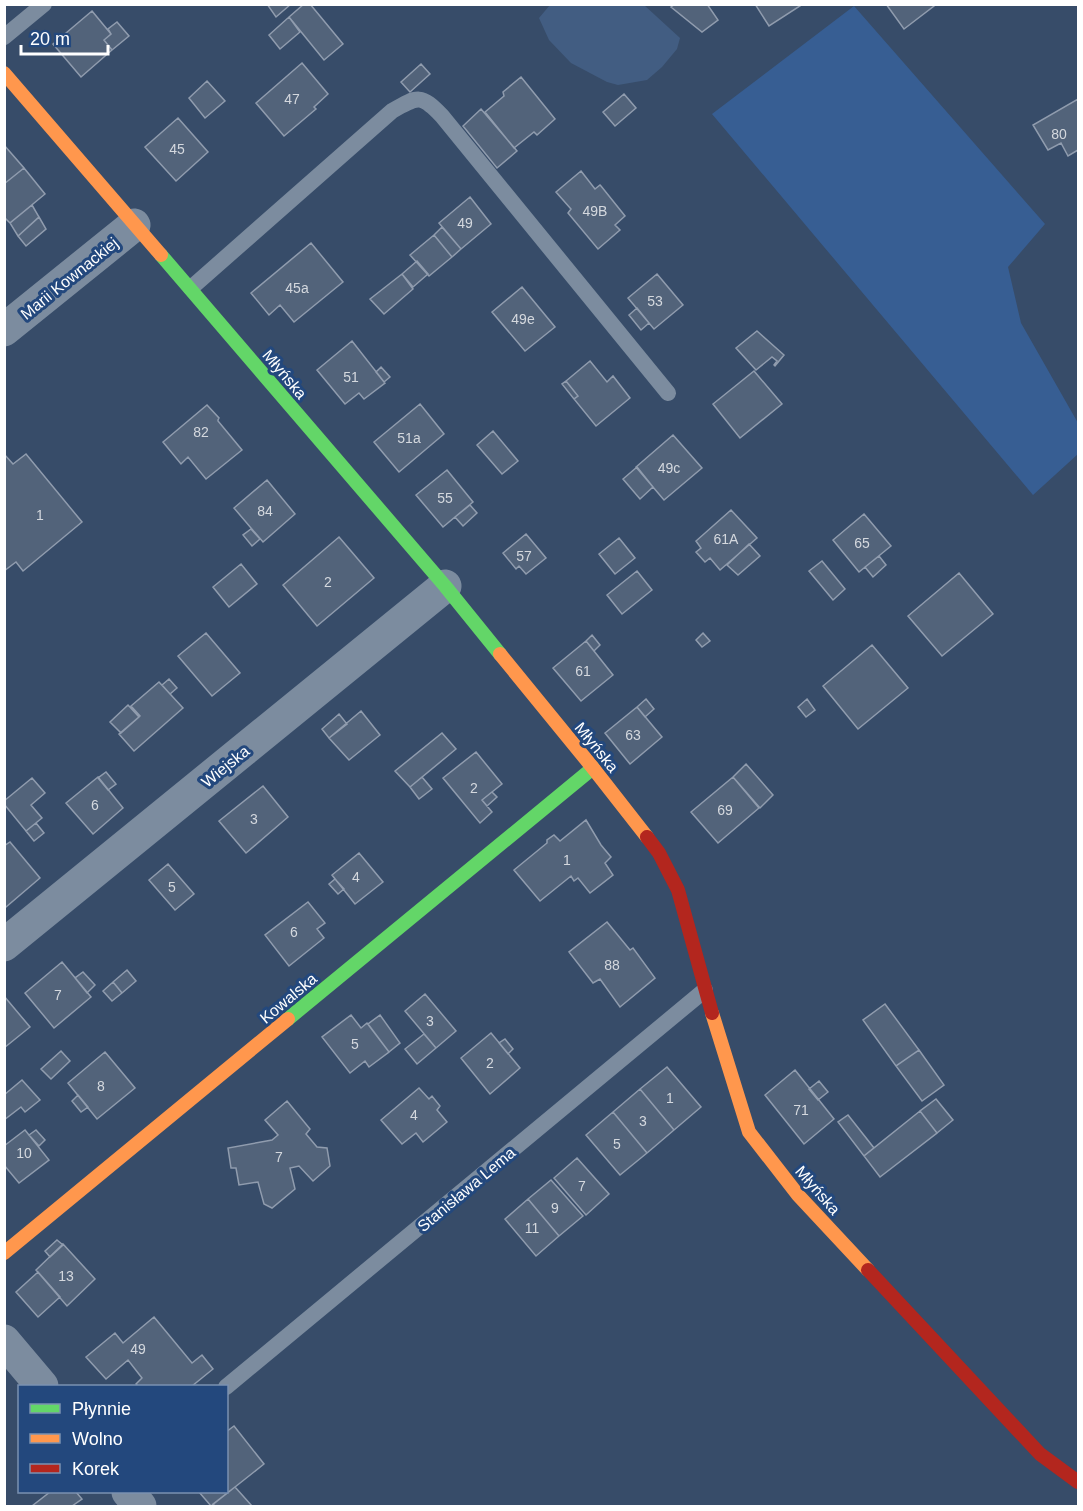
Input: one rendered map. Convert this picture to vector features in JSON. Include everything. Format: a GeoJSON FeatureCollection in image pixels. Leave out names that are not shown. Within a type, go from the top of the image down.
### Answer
{"type":"FeatureCollection","features":[{"type":"Feature","properties":{"kind":"street","name":"Młyńska"},"geometry":{"type":"LineString","coordinates":[[4,73],[445,586],[659,853],[678,890],[705,990],[749,1132],[798,1195],[1040,1454],[1078,1482]]}},
{"type":"Feature","properties":{"kind":"street","name":"Marii Kownackiej"},"geometry":{"type":"LineString","coordinates":[[4,330],[134,225]]}},
{"type":"Feature","properties":{"kind":"street","name":"Wiejska"},"geometry":{"type":"LineString","coordinates":[[4,945],[445,586]]}},
{"type":"Feature","properties":{"kind":"street","name":"Kowalska"},"geometry":{"type":"LineString","coordinates":[[4,1253],[593,768]]}},
{"type":"Feature","properties":{"kind":"street"},"geometry":{"type":"LineString","coordinates":[[4,1341],[41,1385]]}},
{"type":"Feature","properties":{"kind":"street"},"geometry":{"type":"LineString","coordinates":[[130,1493],[140,1506]]}},
{"type":"Feature","properties":{"kind":"lane"},"geometry":{"type":"LineString","coordinates":[[4,37],[44,4]]}},
{"type":"Feature","properties":{"kind":"lane"},"geometry":{"type":"LineString","coordinates":[[191,288],[392,111],[419,99],[429,102],[442,116],[668,393]]}},
{"type":"Feature","properties":{"kind":"lane","name":"Stanisława Lema"},"geometry":{"type":"LineString","coordinates":[[228,1385],[705,990]]}},
{"type":"Feature","properties":{"kind":"shaded area"},"geometry":{"type":"Polygon","coordinates":[[[550,5],[644,5],[680,38],[677,49],[647,80],[618,85],[607,82],[571,63],[549,40],[539,18],[550,5]]]}},
{"type":"Feature","properties":{"kind":"shaded area"},"geometry":{"type":"Polygon","coordinates":[[[854,6],[1045,224],[1008,267],[1021,323],[1078,423],[1078,454],[1033,495],[712,114],[854,6]]]}},
{"type":"Feature","properties":{"kind":"building"},"geometry":{"type":"Polygon","coordinates":[[[267,4],[291,4],[276,17],[267,4]]]}},
{"type":"Feature","properties":{"kind":"building"},"geometry":{"type":"Polygon","coordinates":[[[304,4],[310,4],[343,44],[324,60],[289,17],[304,4]]]}},
{"type":"Feature","properties":{"kind":"building"},"geometry":{"type":"Polygon","coordinates":[[[675,4],[707,4],[718,20],[702,32],[671,7],[675,4]]]}},
{"type":"Feature","properties":{"kind":"building"},"geometry":{"type":"Polygon","coordinates":[[[755,4],[803,4],[769,26],[755,4]]]}},
{"type":"Feature","properties":{"kind":"building"},"geometry":{"type":"Polygon","coordinates":[[[886,4],[933,4],[934,6],[904,29],[886,4]]]}},
{"type":"Feature","properties":{"kind":"building"},"geometry":{"type":"Polygon","coordinates":[[[92,11],[111,34],[104,40],[112,50],[81,77],[53,44],[92,11]]]}},
{"type":"Feature","properties":{"kind":"building"},"geometry":{"type":"Polygon","coordinates":[[[289,17],[300,32],[280,49],[269,35],[289,17]]]}},
{"type":"Feature","properties":{"kind":"building"},"geometry":{"type":"Polygon","coordinates":[[[117,22],[129,36],[112,50],[104,40],[111,34],[108,29],[117,22]]]}},
{"type":"Feature","properties":{"kind":"building"},"geometry":{"type":"Polygon","coordinates":[[[302,63],[328,94],[314,107],[316,109],[284,136],[256,103],[302,63]]]}},
{"type":"Feature","properties":{"kind":"building"},"geometry":{"type":"Polygon","coordinates":[[[421,64],[430,74],[410,92],[401,82],[421,64]]]}},
{"type":"Feature","properties":{"kind":"building"},"geometry":{"type":"Polygon","coordinates":[[[521,77],[555,119],[537,135],[534,132],[514,148],[485,112],[521,77]]]}},
{"type":"Feature","properties":{"kind":"building"},"geometry":{"type":"Polygon","coordinates":[[[207,81],[225,101],[205,118],[189,98],[207,81]]]}},
{"type":"Feature","properties":{"kind":"building"},"geometry":{"type":"Polygon","coordinates":[[[624,94],[636,108],[615,126],[603,112],[624,94]]]}},
{"type":"Feature","properties":{"kind":"building"},"geometry":{"type":"Polygon","coordinates":[[[1078,99],[1078,150],[1068,156],[1061,143],[1048,150],[1033,125],[1078,99]]]}},
{"type":"Feature","properties":{"kind":"building"},"geometry":{"type":"Polygon","coordinates":[[[481,109],[517,151],[497,168],[463,126],[481,109]]]}},
{"type":"Feature","properties":{"kind":"building"},"geometry":{"type":"Polygon","coordinates":[[[178,118],[208,152],[176,181],[145,147],[178,118]]]}},
{"type":"Feature","properties":{"kind":"building"},"geometry":{"type":"Polygon","coordinates":[[[4,145],[24,168],[4,184],[4,145]]]}},
{"type":"Feature","properties":{"kind":"building"},"geometry":{"type":"Polygon","coordinates":[[[24,168],[45,194],[10,223],[4,217],[4,184],[24,168]]]}},
{"type":"Feature","properties":{"kind":"building"},"geometry":{"type":"Polygon","coordinates":[[[581,171],[595,189],[601,186],[625,216],[615,225],[620,230],[598,249],[568,213],[571,209],[556,192],[581,171]]]}},
{"type":"Feature","properties":{"kind":"building"},"geometry":{"type":"Polygon","coordinates":[[[470,197],[491,224],[461,249],[439,223],[470,197]]]}},
{"type":"Feature","properties":{"kind":"building"},"geometry":{"type":"Polygon","coordinates":[[[32,205],[39,217],[18,236],[10,223],[32,205]]]}},
{"type":"Feature","properties":{"kind":"building"},"geometry":{"type":"Polygon","coordinates":[[[39,217],[46,229],[26,246],[18,236],[39,217]]]}},
{"type":"Feature","properties":{"kind":"building"},"geometry":{"type":"Polygon","coordinates":[[[442,227],[461,249],[452,257],[434,235],[442,227]]]}},
{"type":"Feature","properties":{"kind":"building"},"geometry":{"type":"Polygon","coordinates":[[[434,235],[452,257],[429,276],[410,255],[434,235]]]}},
{"type":"Feature","properties":{"kind":"building"},"geometry":{"type":"Polygon","coordinates":[[[311,243],[343,282],[294,322],[280,305],[269,315],[251,293],[311,243]]]}},
{"type":"Feature","properties":{"kind":"building"},"geometry":{"type":"Polygon","coordinates":[[[417,261],[428,274],[413,287],[402,274],[417,261]]]}},
{"type":"Feature","properties":{"kind":"building"},"geometry":{"type":"Polygon","coordinates":[[[402,274],[413,289],[384,314],[370,299],[402,274]]]}},
{"type":"Feature","properties":{"kind":"building"},"geometry":{"type":"Polygon","coordinates":[[[657,274],[683,305],[654,329],[628,298],[657,274]]]}},
{"type":"Feature","properties":{"kind":"building"},"geometry":{"type":"Polygon","coordinates":[[[522,287],[555,327],[525,351],[492,312],[522,287]]]}},
{"type":"Feature","properties":{"kind":"building"},"geometry":{"type":"Polygon","coordinates":[[[637,308],[649,323],[641,330],[629,315],[637,308]]]}},
{"type":"Feature","properties":{"kind":"building"},"geometry":{"type":"Polygon","coordinates":[[[757,331],[784,355],[775,366],[777,361],[772,357],[756,370],[736,348],[757,331]]]}},
{"type":"Feature","properties":{"kind":"building"},"geometry":{"type":"Polygon","coordinates":[[[352,341],[385,383],[364,399],[359,393],[345,404],[317,370],[352,341]]]}},
{"type":"Feature","properties":{"kind":"building"},"geometry":{"type":"Polygon","coordinates":[[[590,361],[607,382],[613,376],[630,398],[596,426],[574,399],[578,396],[566,381],[590,361]]]}},
{"type":"Feature","properties":{"kind":"building"},"geometry":{"type":"Polygon","coordinates":[[[381,367],[390,377],[384,382],[376,372],[381,367]]]}},
{"type":"Feature","properties":{"kind":"building"},"geometry":{"type":"Polygon","coordinates":[[[754,371],[782,404],[740,438],[713,404],[754,371]]]}},
{"type":"Feature","properties":{"kind":"building"},"geometry":{"type":"Polygon","coordinates":[[[566,381],[578,396],[574,399],[562,384],[566,381]]]}},
{"type":"Feature","properties":{"kind":"building"},"geometry":{"type":"Polygon","coordinates":[[[420,404],[444,434],[399,472],[374,442],[420,404]]]}},
{"type":"Feature","properties":{"kind":"building"},"geometry":{"type":"Polygon","coordinates":[[[207,405],[242,450],[206,479],[188,457],[181,464],[163,442],[207,405]]]}},
{"type":"Feature","properties":{"kind":"building"},"geometry":{"type":"Polygon","coordinates":[[[493,431],[518,461],[502,474],[477,445],[493,431]]]}},
{"type":"Feature","properties":{"kind":"building"},"geometry":{"type":"Polygon","coordinates":[[[673,435],[702,468],[664,500],[636,467],[673,435]]]}},
{"type":"Feature","properties":{"kind":"building"},"geometry":{"type":"Polygon","coordinates":[[[4,454],[13,464],[26,454],[82,522],[23,571],[16,562],[4,571],[4,454]]]}},
{"type":"Feature","properties":{"kind":"building"},"geometry":{"type":"Polygon","coordinates":[[[637,467],[653,487],[640,499],[623,479],[637,467]]]}},
{"type":"Feature","properties":{"kind":"building"},"geometry":{"type":"Polygon","coordinates":[[[447,470],[473,502],[443,527],[416,495],[447,470]]]}},
{"type":"Feature","properties":{"kind":"building"},"geometry":{"type":"Polygon","coordinates":[[[267,480],[295,514],[263,542],[234,508],[267,480]]]}},
{"type":"Feature","properties":{"kind":"building"},"geometry":{"type":"Polygon","coordinates":[[[470,505],[477,513],[463,526],[455,517],[470,505]]]}},
{"type":"Feature","properties":{"kind":"building"},"geometry":{"type":"Polygon","coordinates":[[[731,510],[757,538],[720,570],[710,558],[705,562],[696,552],[701,548],[696,541],[731,510]]]}},
{"type":"Feature","properties":{"kind":"building"},"geometry":{"type":"Polygon","coordinates":[[[864,514],[891,546],[859,572],[833,540],[864,514]]]}},
{"type":"Feature","properties":{"kind":"building"},"geometry":{"type":"Polygon","coordinates":[[[251,529],[260,539],[252,546],[243,535],[251,529]]]}},
{"type":"Feature","properties":{"kind":"building"},"geometry":{"type":"Polygon","coordinates":[[[526,534],[546,558],[526,574],[519,566],[516,569],[503,553],[526,534]]]}},
{"type":"Feature","properties":{"kind":"building"},"geometry":{"type":"Polygon","coordinates":[[[339,537],[374,578],[317,626],[283,585],[339,537]]]}},
{"type":"Feature","properties":{"kind":"building"},"geometry":{"type":"Polygon","coordinates":[[[619,538],[635,558],[615,574],[599,554],[619,538]]]}},
{"type":"Feature","properties":{"kind":"building"},"geometry":{"type":"Polygon","coordinates":[[[749,544],[760,556],[738,575],[727,565],[749,544]]]}},
{"type":"Feature","properties":{"kind":"building"},"geometry":{"type":"Polygon","coordinates":[[[879,556],[886,565],[873,577],[865,567],[879,556]]]}},
{"type":"Feature","properties":{"kind":"building"},"geometry":{"type":"Polygon","coordinates":[[[822,561],[845,589],[833,600],[809,571],[822,561]]]}},
{"type":"Feature","properties":{"kind":"building"},"geometry":{"type":"Polygon","coordinates":[[[241,564],[257,584],[229,607],[213,587],[241,564]]]}},
{"type":"Feature","properties":{"kind":"building"},"geometry":{"type":"Polygon","coordinates":[[[637,571],[652,590],[622,614],[607,595],[637,571]]]}},
{"type":"Feature","properties":{"kind":"building"},"geometry":{"type":"Polygon","coordinates":[[[959,573],[993,614],[942,656],[908,616],[959,573]]]}},
{"type":"Feature","properties":{"kind":"building"},"geometry":{"type":"Polygon","coordinates":[[[206,633],[240,673],[212,696],[178,656],[206,633]]]}},
{"type":"Feature","properties":{"kind":"building"},"geometry":{"type":"Polygon","coordinates":[[[703,633],[710,641],[702,647],[696,640],[703,633]]]}},
{"type":"Feature","properties":{"kind":"building"},"geometry":{"type":"Polygon","coordinates":[[[592,635],[600,645],[594,651],[586,641],[592,635]]]}},
{"type":"Feature","properties":{"kind":"building"},"geometry":{"type":"Polygon","coordinates":[[[586,641],[613,675],[581,701],[553,668],[586,641]]]}},
{"type":"Feature","properties":{"kind":"building"},"geometry":{"type":"Polygon","coordinates":[[[872,645],[908,688],[858,729],[823,686],[872,645]]]}},
{"type":"Feature","properties":{"kind":"building"},"geometry":{"type":"Polygon","coordinates":[[[169,679],[177,688],[170,694],[162,685],[169,679]]]}},
{"type":"Feature","properties":{"kind":"building"},"geometry":{"type":"Polygon","coordinates":[[[159,682],[183,708],[134,751],[119,734],[140,716],[131,706],[159,682]]]}},
{"type":"Feature","properties":{"kind":"building"},"geometry":{"type":"Polygon","coordinates":[[[646,699],[654,709],[645,717],[637,707],[646,699]]]}},
{"type":"Feature","properties":{"kind":"building"},"geometry":{"type":"Polygon","coordinates":[[[807,699],[815,710],[806,717],[798,707],[807,699]]]}},
{"type":"Feature","properties":{"kind":"building"},"geometry":{"type":"Polygon","coordinates":[[[128,705],[139,717],[121,733],[110,722],[128,705]]]}},
{"type":"Feature","properties":{"kind":"building"},"geometry":{"type":"Polygon","coordinates":[[[637,707],[662,737],[630,764],[605,733],[637,707]]]}},
{"type":"Feature","properties":{"kind":"building"},"geometry":{"type":"Polygon","coordinates":[[[361,711],[380,735],[349,760],[329,738],[361,711]]]}},
{"type":"Feature","properties":{"kind":"building"},"geometry":{"type":"Polygon","coordinates":[[[339,714],[347,724],[329,738],[322,729],[339,714]]]}},
{"type":"Feature","properties":{"kind":"building"},"geometry":{"type":"Polygon","coordinates":[[[442,733],[456,749],[410,787],[395,771],[442,733]]]}},
{"type":"Feature","properties":{"kind":"building"},"geometry":{"type":"Polygon","coordinates":[[[476,752],[502,784],[482,800],[492,812],[480,823],[443,778],[476,752]]]}},
{"type":"Feature","properties":{"kind":"building"},"geometry":{"type":"Polygon","coordinates":[[[746,764],[773,795],[760,808],[733,777],[746,764]]]}},
{"type":"Feature","properties":{"kind":"building"},"geometry":{"type":"Polygon","coordinates":[[[106,772],[116,784],[108,790],[98,778],[106,772]]]}},
{"type":"Feature","properties":{"kind":"building"},"geometry":{"type":"Polygon","coordinates":[[[98,777],[123,808],[93,834],[66,803],[98,777]]]}},
{"type":"Feature","properties":{"kind":"building"},"geometry":{"type":"Polygon","coordinates":[[[422,777],[432,789],[419,799],[410,787],[422,777]]]}},
{"type":"Feature","properties":{"kind":"building"},"geometry":{"type":"Polygon","coordinates":[[[733,777],[759,808],[718,843],[691,812],[733,777]]]}},
{"type":"Feature","properties":{"kind":"building"},"geometry":{"type":"Polygon","coordinates":[[[32,778],[45,793],[31,805],[42,818],[26,831],[4,801],[32,778]]]}},
{"type":"Feature","properties":{"kind":"building"},"geometry":{"type":"Polygon","coordinates":[[[263,786],[288,817],[246,853],[219,821],[263,786]]]}},
{"type":"Feature","properties":{"kind":"building"},"geometry":{"type":"Polygon","coordinates":[[[492,792],[497,797],[487,806],[482,800],[492,792]]]}},
{"type":"Feature","properties":{"kind":"building"},"geometry":{"type":"Polygon","coordinates":[[[586,820],[611,857],[605,863],[613,875],[590,893],[578,878],[574,881],[571,876],[540,901],[514,870],[554,835],[560,841],[586,820]]]}},
{"type":"Feature","properties":{"kind":"building"},"geometry":{"type":"Polygon","coordinates":[[[36,823],[44,833],[34,841],[26,831],[36,823]]]}},
{"type":"Feature","properties":{"kind":"building"},"geometry":{"type":"Polygon","coordinates":[[[10,842],[40,878],[6,907],[4,905],[4,846],[10,842]]]}},
{"type":"Feature","properties":{"kind":"building"},"geometry":{"type":"Polygon","coordinates":[[[359,853],[383,882],[355,904],[332,875],[359,853]]]}},
{"type":"Feature","properties":{"kind":"building"},"geometry":{"type":"Polygon","coordinates":[[[168,864],[194,894],[175,910],[149,880],[168,864]]]}},
{"type":"Feature","properties":{"kind":"building"},"geometry":{"type":"Polygon","coordinates":[[[335,879],[344,889],[338,894],[329,884],[335,879]]]}},
{"type":"Feature","properties":{"kind":"building"},"geometry":{"type":"Polygon","coordinates":[[[308,902],[325,923],[317,929],[324,938],[289,966],[265,935],[308,902]]]}},
{"type":"Feature","properties":{"kind":"building"},"geometry":{"type":"Polygon","coordinates":[[[607,922],[630,950],[633,948],[655,978],[620,1007],[600,979],[593,983],[569,952],[607,922]]]}},
{"type":"Feature","properties":{"kind":"building"},"geometry":{"type":"Polygon","coordinates":[[[62,962],[91,997],[54,1028],[25,993],[62,962]]]}},
{"type":"Feature","properties":{"kind":"building"},"geometry":{"type":"Polygon","coordinates":[[[127,970],[136,981],[122,993],[113,982],[127,970]]]}},
{"type":"Feature","properties":{"kind":"building"},"geometry":{"type":"Polygon","coordinates":[[[83,972],[95,985],[87,993],[75,978],[83,972]]]}},
{"type":"Feature","properties":{"kind":"building"},"geometry":{"type":"Polygon","coordinates":[[[113,982],[122,993],[112,1001],[103,991],[113,982]]]}},
{"type":"Feature","properties":{"kind":"building"},"geometry":{"type":"Polygon","coordinates":[[[425,994],[456,1031],[436,1048],[405,1011],[425,994]]]}},
{"type":"Feature","properties":{"kind":"building"},"geometry":{"type":"Polygon","coordinates":[[[4,996],[30,1027],[4,1048],[4,996]]]}},
{"type":"Feature","properties":{"kind":"building"},"geometry":{"type":"Polygon","coordinates":[[[885,1004],[919,1050],[896,1066],[863,1020],[885,1004]]]}},
{"type":"Feature","properties":{"kind":"building"},"geometry":{"type":"Polygon","coordinates":[[[351,1015],[361,1028],[367,1023],[389,1052],[369,1067],[365,1061],[350,1073],[322,1037],[351,1015]]]}},
{"type":"Feature","properties":{"kind":"building"},"geometry":{"type":"Polygon","coordinates":[[[380,1015],[400,1043],[389,1052],[368,1024],[380,1015]]]}},
{"type":"Feature","properties":{"kind":"building"},"geometry":{"type":"Polygon","coordinates":[[[491,1033],[520,1068],[490,1094],[461,1058],[491,1033]]]}},
{"type":"Feature","properties":{"kind":"building"},"geometry":{"type":"Polygon","coordinates":[[[424,1034],[436,1048],[417,1064],[405,1049],[424,1034]]]}},
{"type":"Feature","properties":{"kind":"building"},"geometry":{"type":"Polygon","coordinates":[[[505,1039],[513,1049],[508,1054],[499,1043],[505,1039]]]}},
{"type":"Feature","properties":{"kind":"building"},"geometry":{"type":"Polygon","coordinates":[[[919,1050],[944,1085],[922,1101],[896,1066],[919,1050]]]}},
{"type":"Feature","properties":{"kind":"building"},"geometry":{"type":"Polygon","coordinates":[[[61,1051],[70,1061],[51,1079],[41,1069],[61,1051]]]}},
{"type":"Feature","properties":{"kind":"building"},"geometry":{"type":"Polygon","coordinates":[[[105,1052],[135,1088],[97,1119],[68,1083],[105,1052]]]}},
{"type":"Feature","properties":{"kind":"building"},"geometry":{"type":"Polygon","coordinates":[[[667,1067],[701,1107],[674,1130],[640,1089],[667,1067]]]}},
{"type":"Feature","properties":{"kind":"building"},"geometry":{"type":"Polygon","coordinates":[[[795,1070],[834,1119],[804,1144],[765,1095],[795,1070]]]}},
{"type":"Feature","properties":{"kind":"building"},"geometry":{"type":"Polygon","coordinates":[[[22,1080],[40,1100],[25,1112],[21,1107],[4,1120],[4,1095],[22,1080]]]}},
{"type":"Feature","properties":{"kind":"building"},"geometry":{"type":"Polygon","coordinates":[[[819,1081],[828,1092],[818,1100],[809,1089],[819,1081]]]}},
{"type":"Feature","properties":{"kind":"building"},"geometry":{"type":"Polygon","coordinates":[[[419,1088],[429,1099],[432,1096],[440,1106],[437,1110],[447,1122],[423,1142],[416,1133],[402,1144],[381,1120],[419,1088]]]}},
{"type":"Feature","properties":{"kind":"building"},"geometry":{"type":"Polygon","coordinates":[[[640,1089],[674,1130],[647,1153],[613,1112],[640,1089]]]}},
{"type":"Feature","properties":{"kind":"building"},"geometry":{"type":"Polygon","coordinates":[[[78,1095],[88,1107],[81,1112],[72,1101],[78,1095]]]}},
{"type":"Feature","properties":{"kind":"building"},"geometry":{"type":"Polygon","coordinates":[[[936,1099],[953,1120],[937,1133],[920,1111],[936,1099]]]}},
{"type":"Feature","properties":{"kind":"building"},"geometry":{"type":"Polygon","coordinates":[[[287,1101],[310,1129],[306,1134],[317,1147],[327,1148],[330,1166],[313,1181],[299,1166],[290,1168],[295,1189],[272,1208],[264,1204],[258,1182],[239,1185],[236,1168],[231,1168],[228,1148],[272,1140],[278,1135],[265,1120],[287,1101]]]}},
{"type":"Feature","properties":{"kind":"building"},"geometry":{"type":"Polygon","coordinates":[[[920,1111],[937,1133],[880,1177],[864,1156],[920,1111]]]}},
{"type":"Feature","properties":{"kind":"building"},"geometry":{"type":"Polygon","coordinates":[[[613,1112],[647,1153],[620,1175],[586,1135],[613,1112]]]}},
{"type":"Feature","properties":{"kind":"building"},"geometry":{"type":"Polygon","coordinates":[[[848,1115],[874,1148],[864,1156],[838,1122],[848,1115]]]}},
{"type":"Feature","properties":{"kind":"building"},"geometry":{"type":"Polygon","coordinates":[[[25,1130],[49,1160],[19,1183],[4,1165],[4,1146],[25,1130]]]}},
{"type":"Feature","properties":{"kind":"building"},"geometry":{"type":"Polygon","coordinates":[[[36,1130],[45,1140],[39,1146],[29,1135],[36,1130]]]}},
{"type":"Feature","properties":{"kind":"building"},"geometry":{"type":"Polygon","coordinates":[[[577,1158],[609,1194],[586,1215],[554,1178],[577,1158]]]}},
{"type":"Feature","properties":{"kind":"building"},"geometry":{"type":"Polygon","coordinates":[[[551,1180],[583,1216],[559,1236],[528,1199],[551,1180]]]}},
{"type":"Feature","properties":{"kind":"building"},"geometry":{"type":"Polygon","coordinates":[[[528,1199],[559,1236],[536,1256],[505,1219],[528,1199]]]}},
{"type":"Feature","properties":{"kind":"building"},"geometry":{"type":"Polygon","coordinates":[[[57,1240],[63,1245],[50,1257],[45,1251],[57,1240]]]}},
{"type":"Feature","properties":{"kind":"building"},"geometry":{"type":"Polygon","coordinates":[[[63,1244],[95,1279],[67,1306],[36,1270],[63,1244]]]}},
{"type":"Feature","properties":{"kind":"building"},"geometry":{"type":"Polygon","coordinates":[[[38,1272],[60,1297],[38,1317],[16,1292],[38,1272]]]}},
{"type":"Feature","properties":{"kind":"building"},"geometry":{"type":"Polygon","coordinates":[[[154,1317],[192,1363],[202,1355],[213,1369],[193,1385],[137,1385],[142,1378],[128,1360],[106,1379],[86,1357],[115,1333],[123,1343],[154,1317]]]}},
{"type":"Feature","properties":{"kind":"building"},"geometry":{"type":"Polygon","coordinates":[[[234,1426],[264,1464],[228,1493],[228,1430],[234,1426]]]}},
{"type":"Feature","properties":{"kind":"building"},"geometry":{"type":"Polygon","coordinates":[[[235,1487],[252,1506],[215,1506],[213,1504],[235,1487]]]}},
{"type":"Feature","properties":{"kind":"building"},"geometry":{"type":"Polygon","coordinates":[[[49,1493],[77,1493],[82,1499],[72,1506],[32,1506],[49,1493]]]}},
{"type":"Feature","properties":{"kind":"building"},"geometry":{"type":"Polygon","coordinates":[[[200,1493],[227,1493],[211,1506],[200,1493]]]}},
{"type":"Feature","properties":{"kind":"traffic: fast"},"geometry":{"type":"LineString","coordinates":[[161,255],[445,586],[500,654]]}},
{"type":"Feature","properties":{"kind":"traffic: fast"},"geometry":{"type":"LineString","coordinates":[[288,1019],[593,768]]}},
{"type":"Feature","properties":{"kind":"traffic: slow"},"geometry":{"type":"LineString","coordinates":[[4,73],[161,255]]}},
{"type":"Feature","properties":{"kind":"traffic: slow"},"geometry":{"type":"LineString","coordinates":[[500,654],[647,837]]}},
{"type":"Feature","properties":{"kind":"traffic: slow"},"geometry":{"type":"LineString","coordinates":[[712,1013],[749,1132],[798,1195],[868,1270]]}},
{"type":"Feature","properties":{"kind":"traffic: slow"},"geometry":{"type":"LineString","coordinates":[[4,1253],[288,1019]]}},
{"type":"Feature","properties":{"kind":"traffic: jam"},"geometry":{"type":"LineString","coordinates":[[647,837],[659,853],[678,890],[712,1013]]}},
{"type":"Feature","properties":{"kind":"traffic: jam"},"geometry":{"type":"LineString","coordinates":[[868,1270],[1040,1454],[1078,1482]]}}]}
